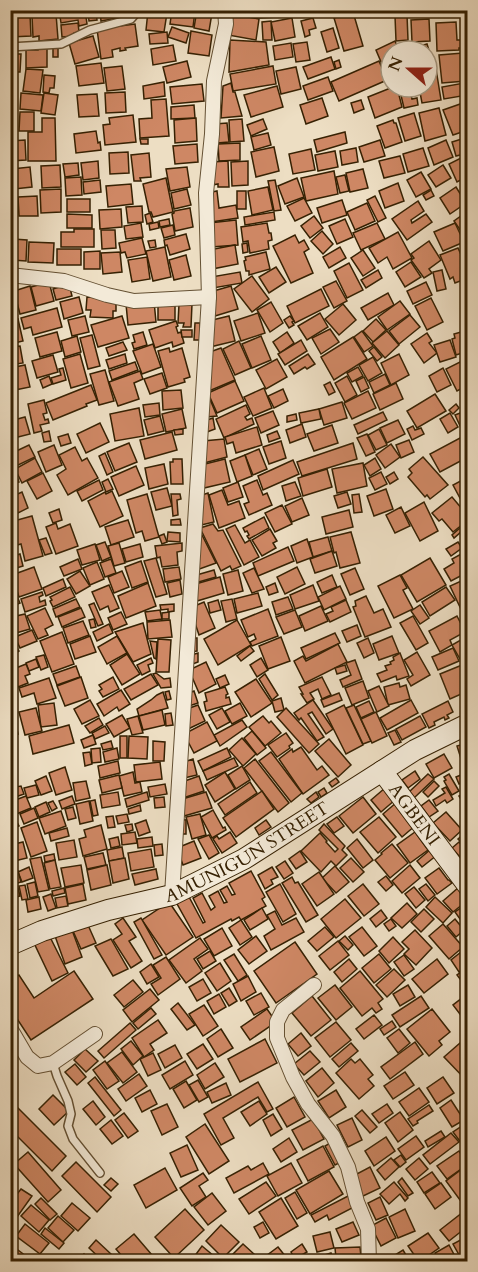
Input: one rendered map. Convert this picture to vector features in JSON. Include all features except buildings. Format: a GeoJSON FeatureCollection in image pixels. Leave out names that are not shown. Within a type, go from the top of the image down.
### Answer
{"type":"FeatureCollection","features":[{"type":"Feature","properties":{"kind":"main road","name":"AMUNIGUN STREET"},"geometry":{"type":"LineString","coordinates":[[10,945],[42,931],[108,910],[172,895],[244,859],[415,750],[468,724]]}},
{"type":"Feature","properties":{"kind":"main road","name":"AGBENI"},"geometry":{"type":"LineString","coordinates":[[382,771],[468,886]]}},
{"type":"Feature","properties":{"kind":"street"},"geometry":{"type":"LineString","coordinates":[[172,895],[209,297],[206,193],[214,81],[226,24],[225,10]]}},
{"type":"Feature","properties":{"kind":"street"},"geometry":{"type":"LineString","coordinates":[[10,275],[64,281],[134,301],[209,297]]}},
{"type":"Feature","properties":{"kind":"street"},"geometry":{"type":"LineString","coordinates":[[314,986],[283,1010],[277,1022],[277,1038],[293,1077],[308,1104],[333,1136],[348,1167],[357,1202],[368,1229],[369,1262]]}},
{"type":"Feature","properties":{"kind":"street"},"geometry":{"type":"LineString","coordinates":[[10,1028],[27,1057],[38,1066],[53,1063],[95,1034]]}},
{"type":"Feature","properties":{"kind":"lane"},"geometry":{"type":"LineString","coordinates":[[10,47],[61,44],[90,30],[131,19],[139,10]]}},
{"type":"Feature","properties":{"kind":"lane"},"geometry":{"type":"LineString","coordinates":[[53,1063],[68,1101],[70,1114],[68,1126],[73,1139],[100,1173]]}}]}
